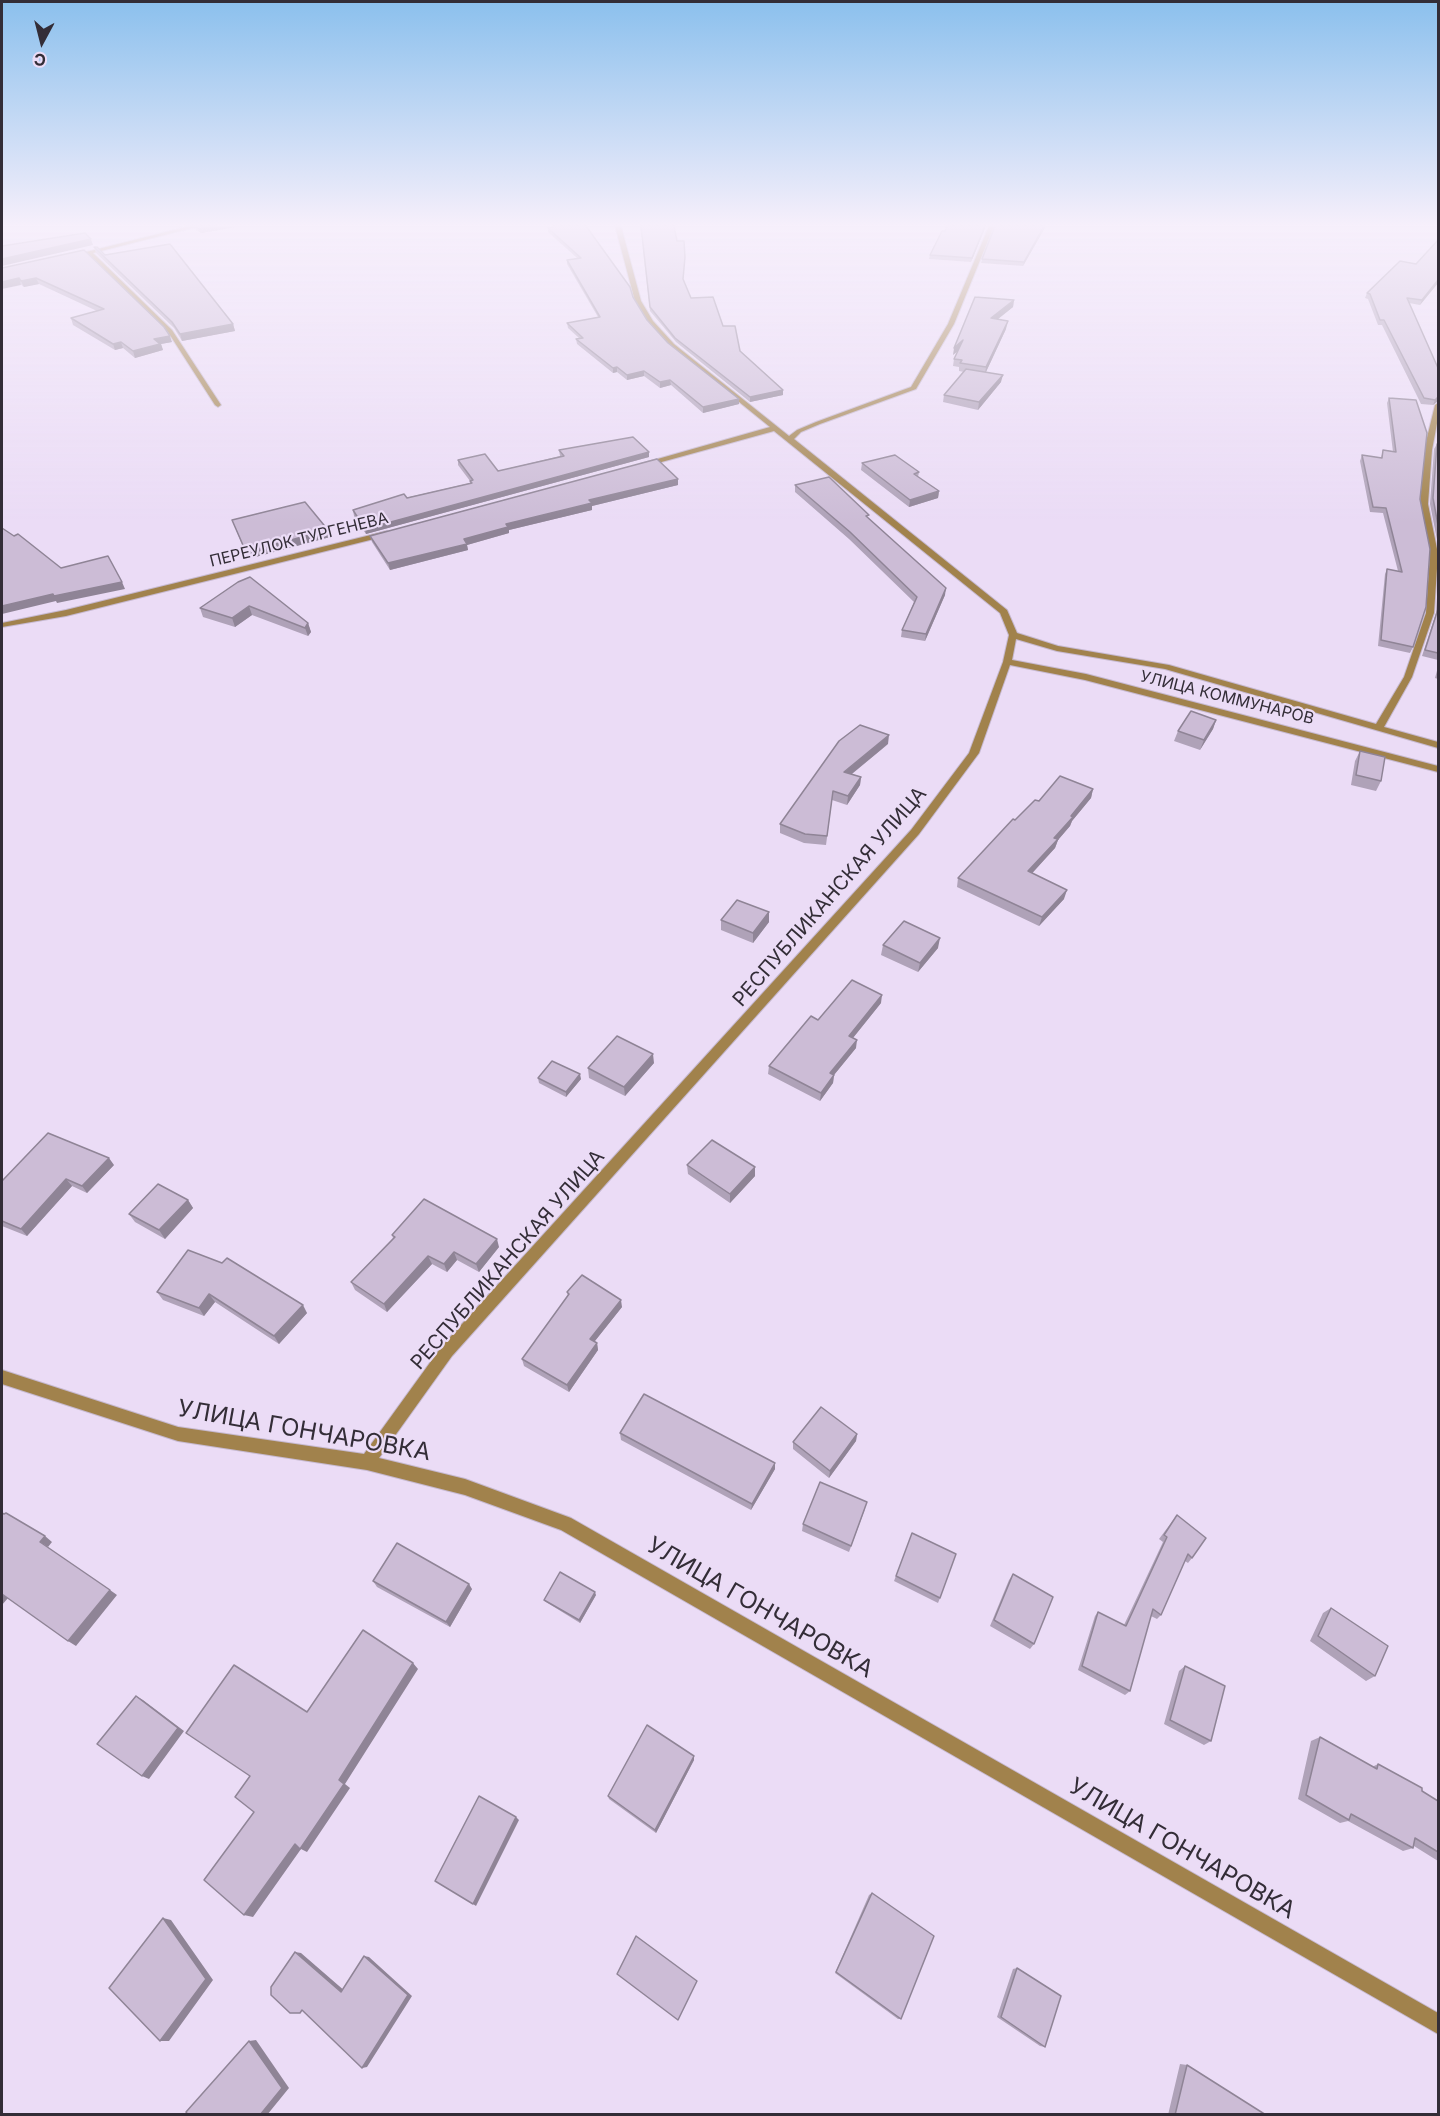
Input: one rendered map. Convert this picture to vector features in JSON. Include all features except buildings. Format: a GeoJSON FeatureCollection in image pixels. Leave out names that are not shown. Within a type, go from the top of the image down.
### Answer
{"type":"FeatureCollection","features":[{"type":"Feature","properties":{"kind":"street"},"geometry":{"type":"LineString","coordinates":[[164,325],[218,405]]}},
{"type":"Feature","properties":{"kind":"street"},"geometry":{"type":"LineString","coordinates":[[654,325],[672,345],[1004,612],[1013,635]]}},
{"type":"Feature","properties":{"kind":"street"},"geometry":{"type":"LineString","coordinates":[[789,440],[799,431],[818,423],[914,388],[951,325]]}},
{"type":"Feature","properties":{"kind":"street"},"geometry":{"type":"LineString","coordinates":[[1378,729],[1408,677],[1430,613],[1434,554],[1424,504],[1428,450],[1438,405]]}},
{"type":"Feature","properties":{"kind":"street"},"geometry":{"type":"LineString","coordinates":[[638,466],[776,428]]}},
{"type":"Feature","properties":{"kind":"street","name":"ПЕРЕУЛОК ТУРГЕНЕВА"},"geometry":{"type":"LineString","coordinates":[[2,625],[66,613],[395,531]]}},
{"type":"Feature","properties":{"kind":"street","name":"УЛИЦА КОММУНАРОВ"},"geometry":{"type":"LineString","coordinates":[[1013,635],[1057,648],[1109,655],[1166,667],[1378,729],[1438,744]]}},
{"type":"Feature","properties":{"kind":"street","name":"РЕСПУБЛИКАНСКАЯ УЛИЦА"},"geometry":{"type":"LineString","coordinates":[[367,1462],[447,1351],[915,832],[974,753],[1007,662],[1013,635]]}},
{"type":"Feature","properties":{"kind":"street","name":"УЛИЦА КОММУНАРОВ"},"geometry":{"type":"LineString","coordinates":[[1007,662],[1086,677],[1438,769]]}},
{"type":"Feature","properties":{"kind":"street","name":"УЛИЦА ГОНЧАРОВКА"},"geometry":{"type":"LineString","coordinates":[[2,1377],[178,1434],[367,1462],[465,1487],[565,1524],[1438,2024]]}}]}
